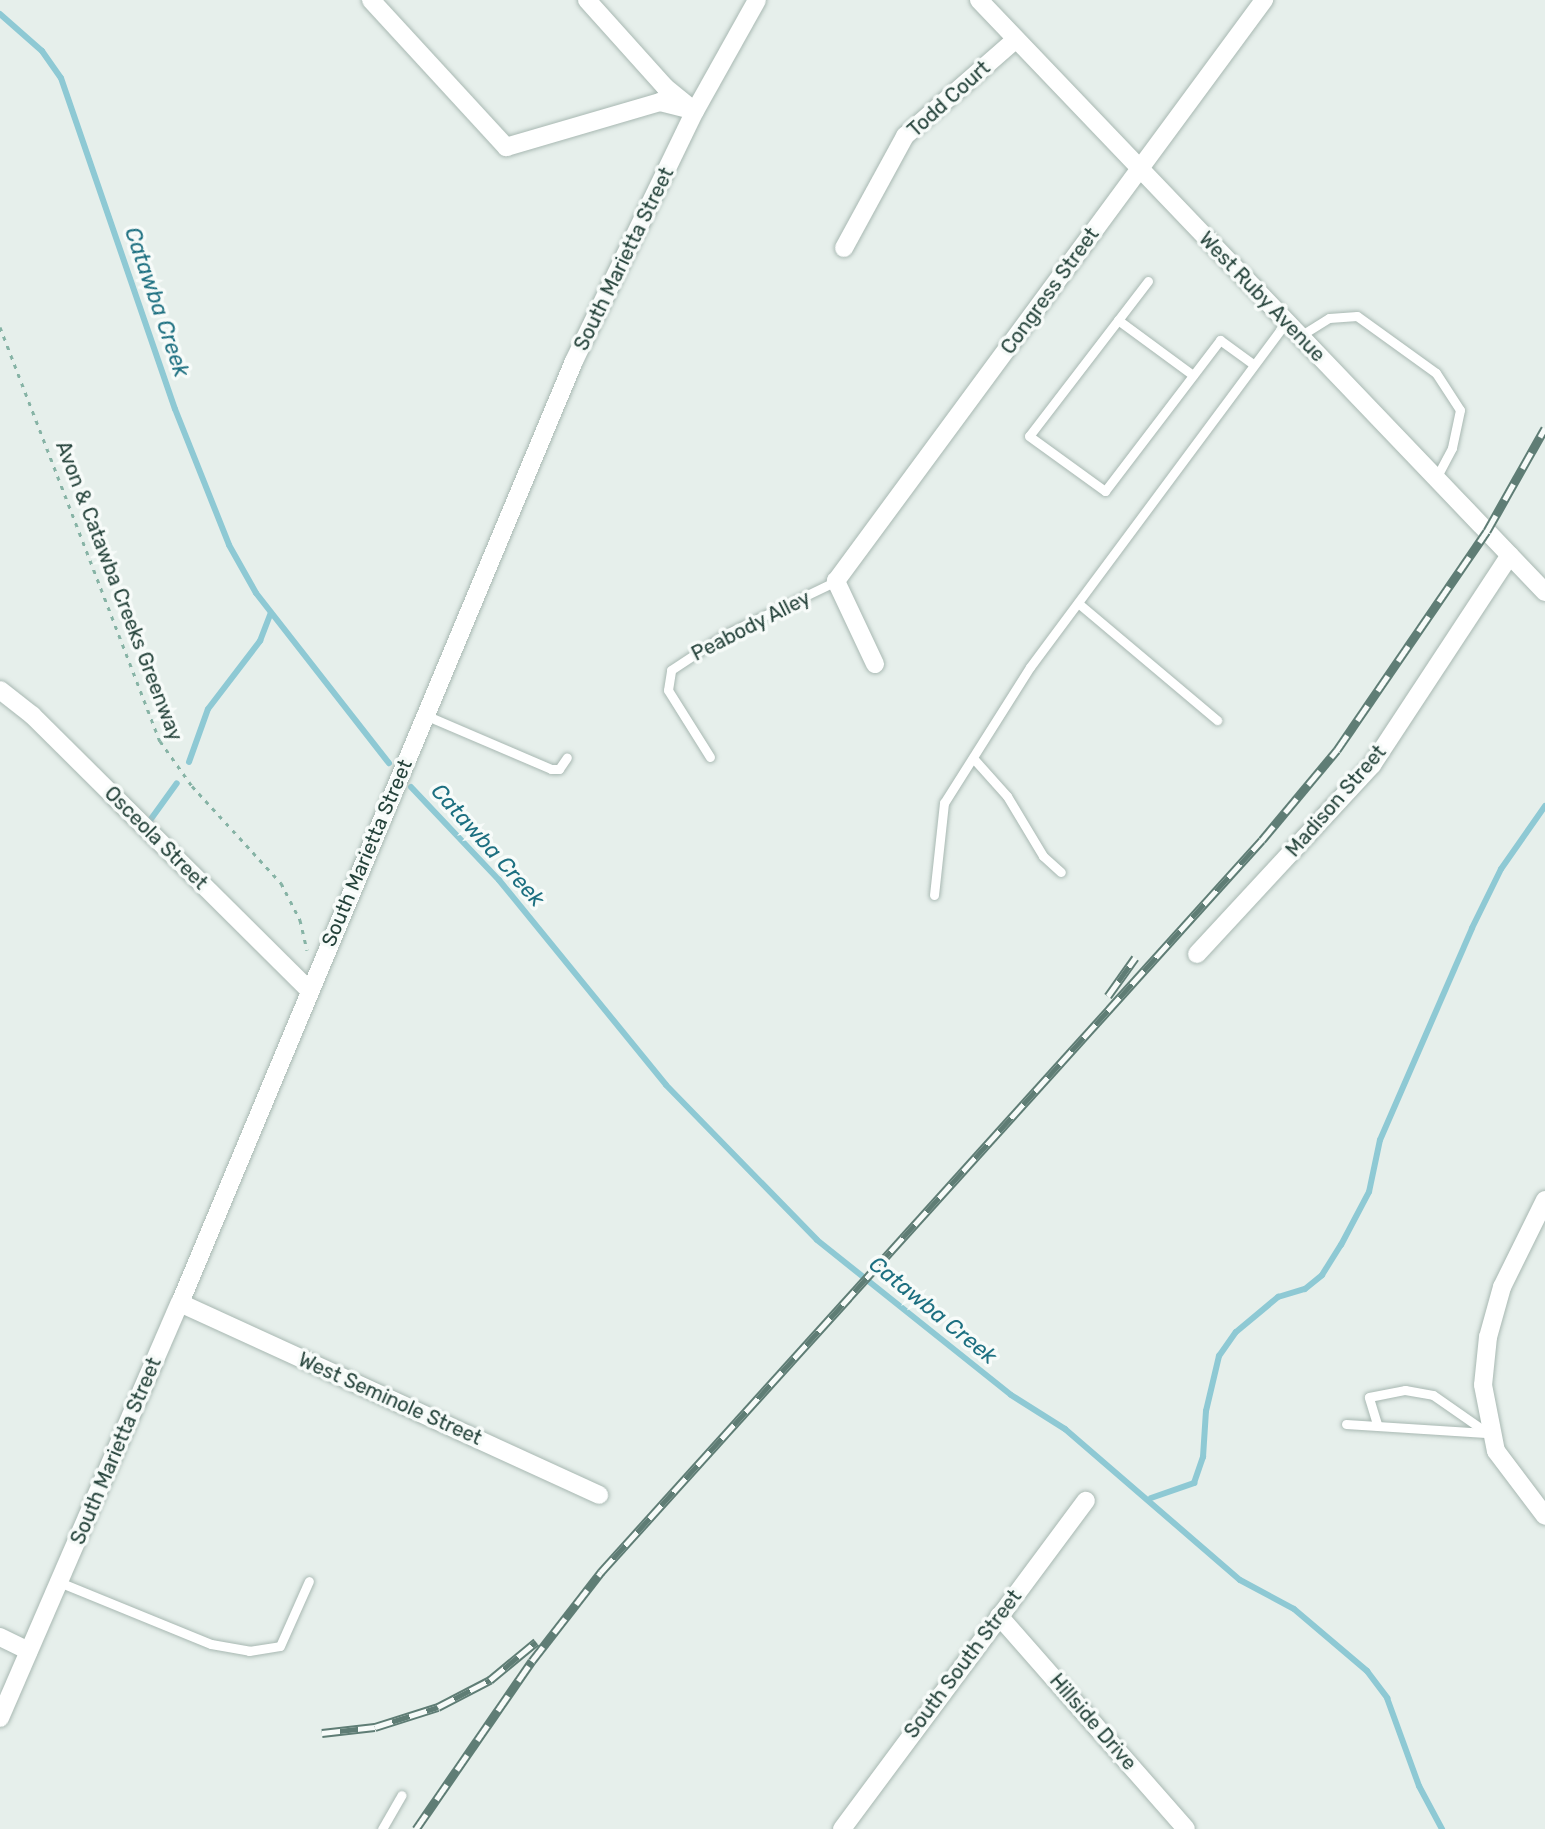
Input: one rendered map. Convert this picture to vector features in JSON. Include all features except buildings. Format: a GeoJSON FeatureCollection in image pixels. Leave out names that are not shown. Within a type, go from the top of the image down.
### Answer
{"type":"FeatureCollection","features":[{"type":"Feature","properties":{"kind":"street"},"geometry":{"type":"LineString","coordinates":[[371,0],[506,147],[660,102],[695,111]]}},
{"type":"Feature","properties":{"kind":"street"},"geometry":{"type":"LineString","coordinates":[[587,0],[665,87],[695,111]]}},
{"type":"Feature","properties":{"kind":"street","name":"South Marietta Street"},"geometry":{"type":"LineString","coordinates":[[0,1718],[180,1303],[574,361],[695,111],[757,0]]}},
{"type":"Feature","properties":{"kind":"street","name":"West Ruby Avenue"},"geometry":{"type":"LineString","coordinates":[[979,0],[1545,592]]}},
{"type":"Feature","properties":{"kind":"street","name":"Congress Street"},"geometry":{"type":"LineString","coordinates":[[836,581],[1264,0]]}},
{"type":"Feature","properties":{"kind":"street","name":"Todd Court"},"geometry":{"type":"LineString","coordinates":[[844,248],[905,136],[1015,40]]}},
{"type":"Feature","properties":{"kind":"street","name":"Madison Street"},"geometry":{"type":"LineString","coordinates":[[1197,954],[1372,765],[1510,555]]}},
{"type":"Feature","properties":{"kind":"street"},"geometry":{"type":"LineString","coordinates":[[836,581],[875,664]]}},
{"type":"Feature","properties":{"kind":"street","name":"Osceola Street"},"geometry":{"type":"LineString","coordinates":[[0,690],[32,715],[309,990]]}},
{"type":"Feature","properties":{"kind":"street"},"geometry":{"type":"LineString","coordinates":[[1545,1200],[1502,1287],[1488,1337],[1483,1385],[1489,1434],[1507,1472],[1545,1516]]}},
{"type":"Feature","properties":{"kind":"street","name":"West Seminole Street"},"geometry":{"type":"LineString","coordinates":[[180,1303],[599,1495]]}},
{"type":"Feature","properties":{"kind":"street","name":"South South Street"},"geometry":{"type":"LineString","coordinates":[[842,1829],[1086,1501]]}},
{"type":"Feature","properties":{"kind":"street","name":"Hillside Drive"},"geometry":{"type":"LineString","coordinates":[[999,1616],[1186,1829]]}},
{"type":"Feature","properties":{"kind":"street"},"geometry":{"type":"LineString","coordinates":[[0,1637],[29,1651]]}},
{"type":"Feature","properties":{"kind":"lane"},"geometry":{"type":"LineString","coordinates":[[1148,281],[1029,436],[1105,491],[1220,340],[1253,364]]}},
{"type":"Feature","properties":{"kind":"lane"},"geometry":{"type":"LineString","coordinates":[[1300,336],[1329,318],[1357,316],[1436,373],[1460,410],[1452,448],[1436,478]]}},
{"type":"Feature","properties":{"kind":"lane"},"geometry":{"type":"LineString","coordinates":[[1118,320],[1193,375]]}},
{"type":"Feature","properties":{"kind":"lane"},"geometry":{"type":"LineString","coordinates":[[934,895],[944,803],[1078,603],[1286,322]]}},
{"type":"Feature","properties":{"kind":"lane","name":"Peabody Alley"},"geometry":{"type":"LineString","coordinates":[[710,757],[668,690],[671,670],[724,635],[836,581]]}},
{"type":"Feature","properties":{"kind":"lane"},"geometry":{"type":"LineString","coordinates":[[1078,603],[1217,720]]}},
{"type":"Feature","properties":{"kind":"lane"},"geometry":{"type":"LineString","coordinates":[[425,715],[551,769],[559,769],[567,757]]}},
{"type":"Feature","properties":{"kind":"lane"},"geometry":{"type":"LineString","coordinates":[[973,758],[1007,796],[1043,856],[1061,872]]}},
{"type":"Feature","properties":{"kind":"lane"},"geometry":{"type":"LineString","coordinates":[[1377,1424],[1369,1397],[1405,1390],[1433,1395],[1489,1434]]}},
{"type":"Feature","properties":{"kind":"lane"},"geometry":{"type":"LineString","coordinates":[[1346,1424],[1489,1434]]}},
{"type":"Feature","properties":{"kind":"lane"},"geometry":{"type":"LineString","coordinates":[[59,1582],[211,1644],[249,1651],[280,1646],[309,1581]]}},
{"type":"Feature","properties":{"kind":"lane"},"geometry":{"type":"LineString","coordinates":[[382,1829],[402,1795]]}},
{"type":"Feature","properties":{"kind":"path","name":"Avon & Catawba Creeks Greenway"},"geometry":{"type":"LineString","coordinates":[[0,327],[160,741],[192,786],[281,883],[300,920],[304,946],[321,961]]}},
{"type":"Feature","properties":{"kind":"waterway","name":"Catawba Creek"},"geometry":{"type":"LineString","coordinates":[[0,14],[42,51],[61,78],[175,409],[229,545],[256,593],[389,763]]}},
{"type":"Feature","properties":{"kind":"waterway"},"geometry":{"type":"LineString","coordinates":[[189,762],[208,709],[260,641],[271,613]]}},
{"type":"Feature","properties":{"kind":"waterway"},"geometry":{"type":"LineString","coordinates":[[151,819],[177,783]]}},
{"type":"Feature","properties":{"kind":"waterway","name":"Catawba Creek"},"geometry":{"type":"LineString","coordinates":[[411,787],[499,880],[666,1085],[817,1240],[1011,1395],[1065,1429],[1240,1580],[1294,1609],[1367,1671],[1387,1698],[1419,1786],[1442,1829]]}},
{"type":"Feature","properties":{"kind":"waterway"},"geometry":{"type":"LineString","coordinates":[[1151,1498],[1194,1483],[1203,1457],[1206,1411],[1219,1356],[1236,1332],[1278,1297],[1305,1289],[1322,1275],[1341,1245],[1369,1192],[1380,1140],[1472,928],[1501,869],[1545,806]]}},
{"type":"Feature","properties":{"kind":"railway"},"geometry":{"type":"LineString","coordinates":[[416,1829],[532,1661],[601,1572],[1262,840],[1337,750],[1487,531],[1545,428]]}},
{"type":"Feature","properties":{"kind":"railway"},"geometry":{"type":"LineString","coordinates":[[1108,996],[1135,958]]}},
{"type":"Feature","properties":{"kind":"railway"},"geometry":{"type":"LineString","coordinates":[[322,1733],[375,1727],[438,1707],[490,1680],[536,1642]]}}]}
